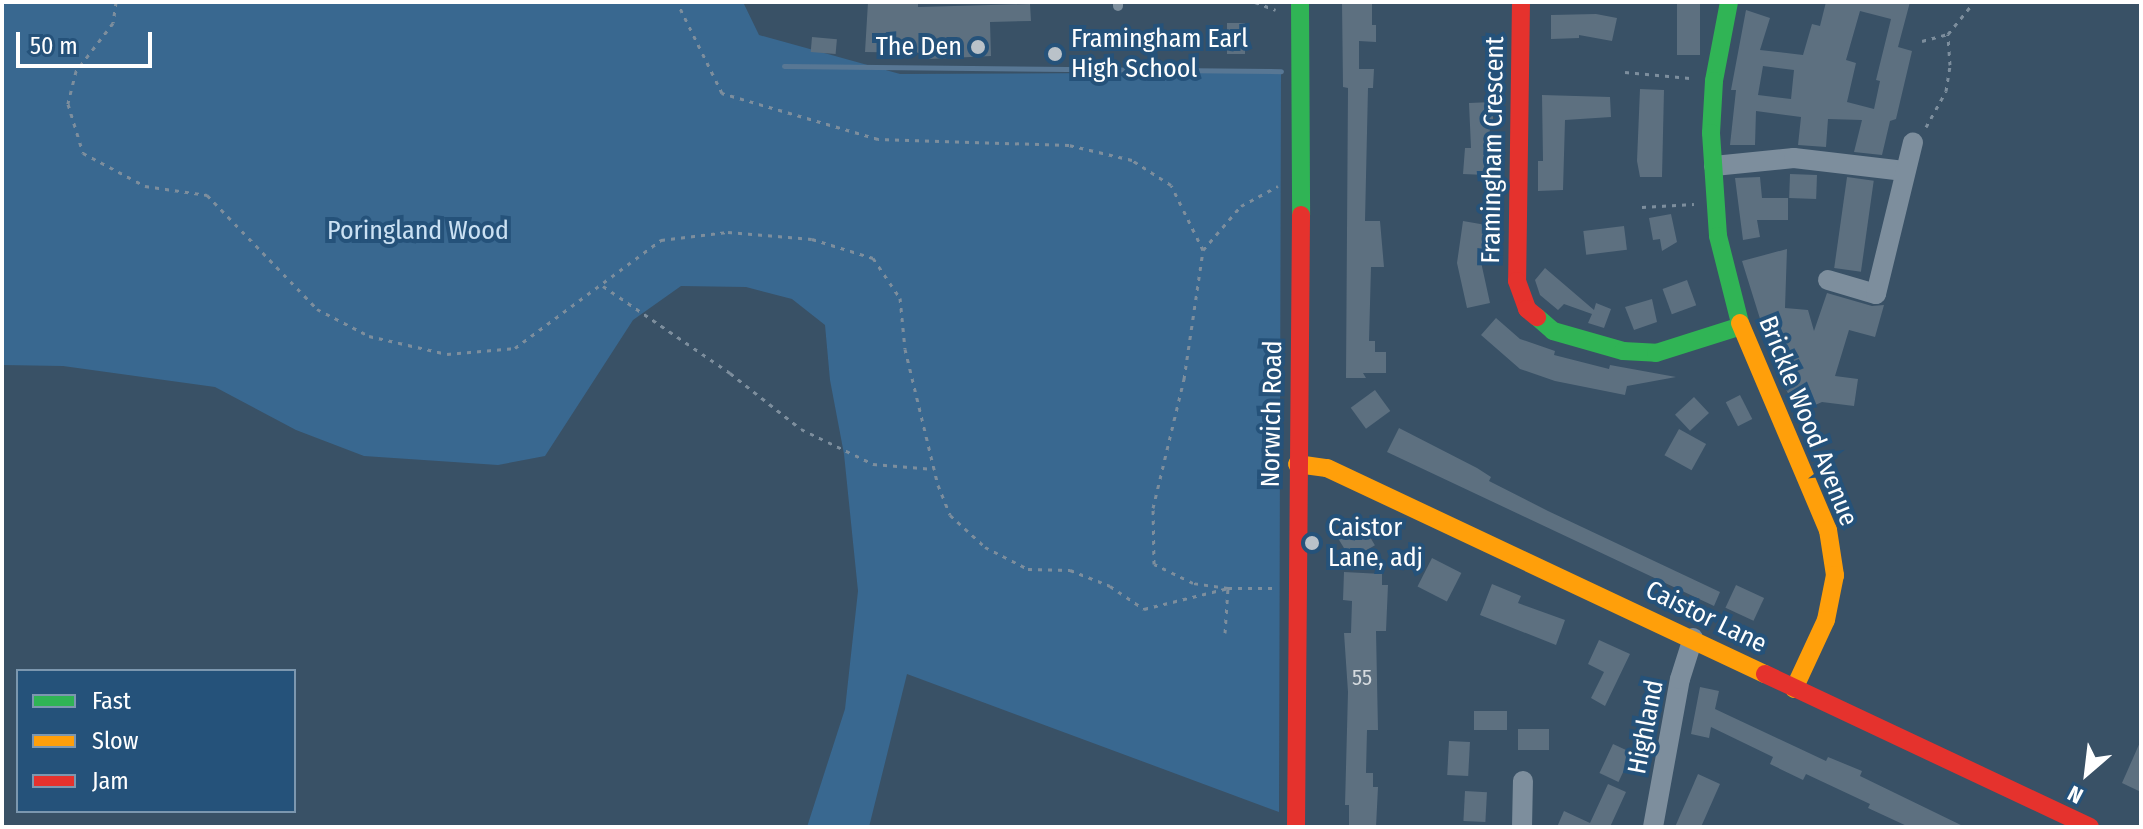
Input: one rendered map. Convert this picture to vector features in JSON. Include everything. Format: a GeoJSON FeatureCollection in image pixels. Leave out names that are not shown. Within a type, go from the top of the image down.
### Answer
{"type":"FeatureCollection","features":[{"type":"Feature","properties":{"kind":"street","name":"Norwich Road"},"geometry":{"type":"LineString","coordinates":[[1296,827],[1303,46],[1300,2]]}},
{"type":"Feature","properties":{"kind":"street","name":"Framingham Crescent"},"geometry":{"type":"LineString","coordinates":[[1521,2],[1517,281],[1527,309],[1553,331],[1623,351],[1656,353],[1741,326]]}},
{"type":"Feature","properties":{"kind":"street","name":"Brickle Wood Avenue"},"geometry":{"type":"LineString","coordinates":[[1729,2],[1714,81],[1711,133],[1714,201],[1726,279],[1741,326],[1828,530],[1835,575],[1826,620],[1794,689]]}},
{"type":"Feature","properties":{"kind":"street"},"geometry":{"type":"LineString","coordinates":[[1828,280],[1876,294],[1913,142]]}},
{"type":"Feature","properties":{"kind":"street"},"geometry":{"type":"LineString","coordinates":[[1714,166],[1794,158],[1904,171]]}},
{"type":"Feature","properties":{"kind":"street","name":"Caistor Lane"},"geometry":{"type":"LineString","coordinates":[[1297,464],[1327,468],[2090,827]]}},
{"type":"Feature","properties":{"kind":"street","name":"Highland"},"geometry":{"type":"LineString","coordinates":[[1653,827],[1680,679],[1693,638]]}},
{"type":"Feature","properties":{"kind":"street"},"geometry":{"type":"LineString","coordinates":[[1522,827],[1523,781]]}},
{"type":"Feature","properties":{"kind":"path"},"geometry":{"type":"LineString","coordinates":[[116,2],[113,23],[76,71],[68,104],[83,153],[145,186],[207,195],[317,309],[369,336],[447,354],[515,348],[661,240],[728,232],[812,239],[873,258],[900,298],[905,349],[934,469],[950,515],[985,547],[1028,569],[1070,570],[1110,586],[1144,609],[1228,588]]}},
{"type":"Feature","properties":{"kind":"path"},"geometry":{"type":"LineString","coordinates":[[677,2],[722,93],[878,139],[1069,145],[1132,160],[1171,185],[1203,250]]}},
{"type":"Feature","properties":{"kind":"path"},"geometry":{"type":"LineString","coordinates":[[1922,41],[1948,34],[1974,2]]}},
{"type":"Feature","properties":{"kind":"path"},"geometry":{"type":"LineString","coordinates":[[1913,142],[1928,124],[1946,91],[1950,65],[1948,34]]}},
{"type":"Feature","properties":{"kind":"path"},"geometry":{"type":"LineString","coordinates":[[1625,72],[1714,81]]}},
{"type":"Feature","properties":{"kind":"path"},"geometry":{"type":"LineString","coordinates":[[1298,588],[1228,588],[1193,583],[1154,564],[1153,508],[1184,379],[1203,250],[1241,206],[1276,186],[1301,186]]}},
{"type":"Feature","properties":{"kind":"path"},"geometry":{"type":"LineString","coordinates":[[1642,207],[1714,201]]}},
{"type":"Feature","properties":{"kind":"path"},"geometry":{"type":"LineString","coordinates":[[603,286],[730,373],[801,429],[873,464],[934,469]]}},
{"type":"Feature","properties":{"kind":"path"},"geometry":{"type":"LineString","coordinates":[[1225,633],[1228,588]]}},
{"type":"Feature","properties":{"kind":"green space","name":"Poringland Wood"},"geometry":{"type":"Polygon","coordinates":[[[11,2],[743,2],[759,35],[900,74],[1281,72],[1279,812],[907,674],[869,827],[807,827],[845,709],[858,591],[844,454],[830,380],[825,325],[792,299],[746,287],[681,286],[633,320],[545,456],[498,465],[364,456],[296,430],[215,387],[63,366],[2,365],[2,5],[11,2]]]}},
{"type":"Feature","properties":{"kind":"building"},"geometry":{"type":"Polygon","coordinates":[[[868,2],[918,2],[918,7],[1030,4],[1031,21],[990,22],[991,56],[929,59],[929,53],[865,52],[868,2]]]}},
{"type":"Feature","properties":{"kind":"building"},"geometry":{"type":"Polygon","coordinates":[[[1342,2],[1372,2],[1372,25],[1376,25],[1376,42],[1359,41],[1359,69],[1374,69],[1373,88],[1368,88],[1365,221],[1380,221],[1384,267],[1371,267],[1369,341],[1375,341],[1375,352],[1386,352],[1386,373],[1363,373],[1366,378],[1346,378],[1348,88],[1343,87],[1342,2]]]}},
{"type":"Feature","properties":{"kind":"building"},"geometry":{"type":"Polygon","coordinates":[[[1677,2],[1700,2],[1700,55],[1677,55],[1677,2]]]}},
{"type":"Feature","properties":{"kind":"building"},"geometry":{"type":"Polygon","coordinates":[[[1826,2],[1910,2],[1898,47],[1912,51],[1896,119],[1890,121],[1882,155],[1854,152],[1862,120],[1828,119],[1826,147],[1798,145],[1801,117],[1756,111],[1755,145],[1730,145],[1736,90],[1731,90],[1746,10],[1770,18],[1760,50],[1803,55],[1812,24],[1820,26],[1826,2]],[[1860,11],[1846,60],[1856,63],[1847,102],[1874,109],[1880,81],[1876,80],[1891,19],[1860,11]],[[1763,66],[1758,95],[1791,99],[1794,70],[1763,66]]]}},
{"type":"Feature","properties":{"kind":"building"},"geometry":{"type":"Polygon","coordinates":[[[1596,14],[1617,18],[1612,41],[1579,35],[1579,38],[1551,39],[1551,15],[1596,14]]]}},
{"type":"Feature","properties":{"kind":"building"},"geometry":{"type":"Polygon","coordinates":[[[1227,23],[1245,23],[1245,54],[1227,54],[1227,23]]]}},
{"type":"Feature","properties":{"kind":"building"},"geometry":{"type":"Polygon","coordinates":[[[812,37],[837,39],[836,54],[811,52],[812,37]]]}},
{"type":"Feature","properties":{"kind":"building"},"geometry":{"type":"Polygon","coordinates":[[[1640,89],[1664,90],[1662,177],[1640,177],[1637,161],[1640,89]]]}},
{"type":"Feature","properties":{"kind":"building"},"geometry":{"type":"Polygon","coordinates":[[[1542,95],[1610,97],[1611,117],[1565,120],[1563,190],[1538,191],[1538,161],[1543,161],[1542,95]]]}},
{"type":"Feature","properties":{"kind":"building"},"geometry":{"type":"Polygon","coordinates":[[[1493,102],[1493,128],[1490,128],[1486,175],[1463,174],[1465,148],[1471,148],[1469,103],[1493,102]]]}},
{"type":"Feature","properties":{"kind":"building"},"geometry":{"type":"Polygon","coordinates":[[[1790,174],[1817,175],[1816,199],[1789,198],[1790,174]]]}},
{"type":"Feature","properties":{"kind":"building"},"geometry":{"type":"Polygon","coordinates":[[[1760,177],[1762,198],[1788,198],[1788,220],[1757,220],[1760,237],[1743,240],[1735,178],[1760,177]]]}},
{"type":"Feature","properties":{"kind":"building"},"geometry":{"type":"Polygon","coordinates":[[[1847,177],[1874,181],[1861,272],[1834,268],[1847,177]]]}},
{"type":"Feature","properties":{"kind":"building"},"geometry":{"type":"Polygon","coordinates":[[[1671,214],[1677,242],[1662,251],[1660,239],[1653,240],[1649,218],[1671,214]]]}},
{"type":"Feature","properties":{"kind":"building"},"geometry":{"type":"Polygon","coordinates":[[[1463,221],[1486,225],[1481,262],[1490,303],[1467,308],[1457,263],[1463,221]]]}},
{"type":"Feature","properties":{"kind":"building"},"geometry":{"type":"Polygon","coordinates":[[[1624,226],[1627,250],[1586,255],[1583,231],[1624,226]]]}},
{"type":"Feature","properties":{"kind":"building"},"geometry":{"type":"Polygon","coordinates":[[[1787,249],[1785,308],[1808,310],[1814,331],[1827,293],[1872,306],[1884,305],[1875,337],[1849,330],[1835,376],[1858,379],[1854,406],[1822,402],[1797,413],[1786,389],[1798,384],[1781,349],[1771,354],[1742,261],[1787,249]]]}},
{"type":"Feature","properties":{"kind":"building"},"geometry":{"type":"Polygon","coordinates":[[[1545,268],[1594,310],[1596,303],[1611,309],[1604,328],[1588,323],[1592,314],[1564,304],[1558,310],[1540,295],[1535,280],[1545,268]]]}},
{"type":"Feature","properties":{"kind":"building"},"geometry":{"type":"Polygon","coordinates":[[[1687,280],[1696,305],[1672,314],[1663,289],[1687,280]]]}},
{"type":"Feature","properties":{"kind":"building"},"geometry":{"type":"Polygon","coordinates":[[[1652,299],[1657,322],[1634,330],[1625,307],[1652,299]]]}},
{"type":"Feature","properties":{"kind":"building"},"geometry":{"type":"Polygon","coordinates":[[[1496,318],[1520,339],[1555,351],[1554,355],[1609,369],[1610,365],[1676,377],[1627,386],[1625,395],[1555,381],[1520,369],[1481,335],[1496,318]]]}},
{"type":"Feature","properties":{"kind":"building"},"geometry":{"type":"Polygon","coordinates":[[[1375,390],[1390,411],[1366,429],[1351,408],[1375,390]]]}},
{"type":"Feature","properties":{"kind":"building"},"geometry":{"type":"Polygon","coordinates":[[[1740,395],[1752,419],[1738,426],[1726,402],[1740,395]]]}},
{"type":"Feature","properties":{"kind":"building"},"geometry":{"type":"Polygon","coordinates":[[[1694,397],[1709,413],[1690,431],[1675,415],[1694,397]]]}},
{"type":"Feature","properties":{"kind":"building"},"geometry":{"type":"Polygon","coordinates":[[[1399,428],[1477,468],[1491,477],[1489,481],[1720,592],[1714,606],[1387,452],[1399,428]]]}},
{"type":"Feature","properties":{"kind":"building"},"geometry":{"type":"Polygon","coordinates":[[[1679,429],[1706,444],[1692,470],[1664,455],[1679,429]]]}},
{"type":"Feature","properties":{"kind":"building"},"geometry":{"type":"Polygon","coordinates":[[[1361,522],[1375,545],[1351,560],[1337,536],[1361,522]]]}},
{"type":"Feature","properties":{"kind":"building"},"geometry":{"type":"Polygon","coordinates":[[[1432,558],[1461,573],[1447,601],[1417,587],[1432,558]]]}},
{"type":"Feature","properties":{"kind":"building"},"geometry":{"type":"Polygon","coordinates":[[[1344,572],[1382,574],[1382,585],[1388,585],[1386,631],[1376,631],[1378,730],[1367,730],[1366,773],[1373,773],[1373,787],[1378,787],[1376,827],[1349,827],[1349,805],[1345,805],[1348,692],[1344,633],[1351,633],[1352,601],[1343,600],[1344,572]]]}},
{"type":"Feature","properties":{"kind":"building"},"geometry":{"type":"Polygon","coordinates":[[[1492,584],[1521,596],[1518,603],[1565,620],[1556,645],[1480,615],[1492,584]]]}},
{"type":"Feature","properties":{"kind":"building"},"geometry":{"type":"Polygon","coordinates":[[[1736,585],[1764,598],[1754,621],[1725,608],[1736,585]]]}},
{"type":"Feature","properties":{"kind":"building"},"geometry":{"type":"Polygon","coordinates":[[[1599,640],[1630,654],[1605,706],[1591,698],[1604,672],[1588,664],[1599,640]]]}},
{"type":"Feature","properties":{"kind":"building"},"geometry":{"type":"Polygon","coordinates":[[[1700,687],[1719,691],[1715,709],[1826,761],[1828,757],[1862,771],[1860,776],[1965,827],[1909,827],[1868,808],[1870,804],[1806,774],[1803,780],[1770,764],[1773,757],[1711,727],[1709,738],[1691,734],[1700,687]]]}},
{"type":"Feature","properties":{"kind":"building"},"geometry":{"type":"Polygon","coordinates":[[[1474,711],[1507,711],[1507,730],[1474,730],[1474,711]]]}},
{"type":"Feature","properties":{"kind":"building"},"geometry":{"type":"Polygon","coordinates":[[[1518,729],[1549,729],[1549,750],[1518,750],[1518,729]]]}},
{"type":"Feature","properties":{"kind":"building"},"geometry":{"type":"Polygon","coordinates":[[[2141,740],[2141,792],[2122,783],[2141,740]]]}},
{"type":"Feature","properties":{"kind":"building"},"geometry":{"type":"Polygon","coordinates":[[[1449,741],[1470,742],[1468,776],[1447,775],[1449,741]]]}},
{"type":"Feature","properties":{"kind":"building"},"geometry":{"type":"Polygon","coordinates":[[[1613,744],[1632,753],[1619,782],[1599,773],[1613,744]]]}},
{"type":"Feature","properties":{"kind":"building"},"geometry":{"type":"Polygon","coordinates":[[[1698,774],[1720,784],[1701,827],[1675,827],[1698,774]]]}},
{"type":"Feature","properties":{"kind":"building"},"geometry":{"type":"Polygon","coordinates":[[[1608,784],[1626,792],[1610,827],[1557,827],[1564,811],[1590,823],[1608,784]]]}},
{"type":"Feature","properties":{"kind":"building"},"geometry":{"type":"Polygon","coordinates":[[[1465,791],[1487,792],[1485,822],[1463,821],[1465,791]]]}},
{"type":"Feature","properties":{"kind":"waterway"},"geometry":{"type":"LineString","coordinates":[[784,66],[1281,71]]}},
{"type":"Feature","properties":{"kind":"traffic: fast"},"geometry":{"type":"LineString","coordinates":[[1300,2],[1301,215]]}},
{"type":"Feature","properties":{"kind":"traffic: fast"},"geometry":{"type":"LineString","coordinates":[[1729,2],[1714,81],[1711,133],[1718,236],[1740,323]]}},
{"type":"Feature","properties":{"kind":"traffic: fast"},"geometry":{"type":"LineString","coordinates":[[1537,317],[1553,331],[1623,351],[1656,353],[1741,326]]}},
{"type":"Feature","properties":{"kind":"traffic: slow"},"geometry":{"type":"LineString","coordinates":[[1740,323],[1828,530],[1835,575],[1826,620],[1794,689]]}},
{"type":"Feature","properties":{"kind":"traffic: slow"},"geometry":{"type":"LineString","coordinates":[[1297,464],[1327,468],[1765,674]]}},
{"type":"Feature","properties":{"kind":"traffic: jam"},"geometry":{"type":"LineString","coordinates":[[1521,2],[1517,281],[1527,309],[1537,317]]}},
{"type":"Feature","properties":{"kind":"traffic: jam"},"geometry":{"type":"LineString","coordinates":[[1296,827],[1301,215]]}},
{"type":"Feature","properties":{"kind":"traffic: jam"},"geometry":{"type":"LineString","coordinates":[[1765,674],[2090,827]]}},
{"type":"Feature","properties":{"kind":"place","name":"The Den"},"geometry":{"type":"Point","coordinates":[978,47]}},
{"type":"Feature","properties":{"kind":"place","name":"Framingham Earl High School"},"geometry":{"type":"Point","coordinates":[1055,54]}},
{"type":"Feature","properties":{"kind":"place","name":"Caistor Lane, adj"},"geometry":{"type":"Point","coordinates":[1312,543]}}]}
